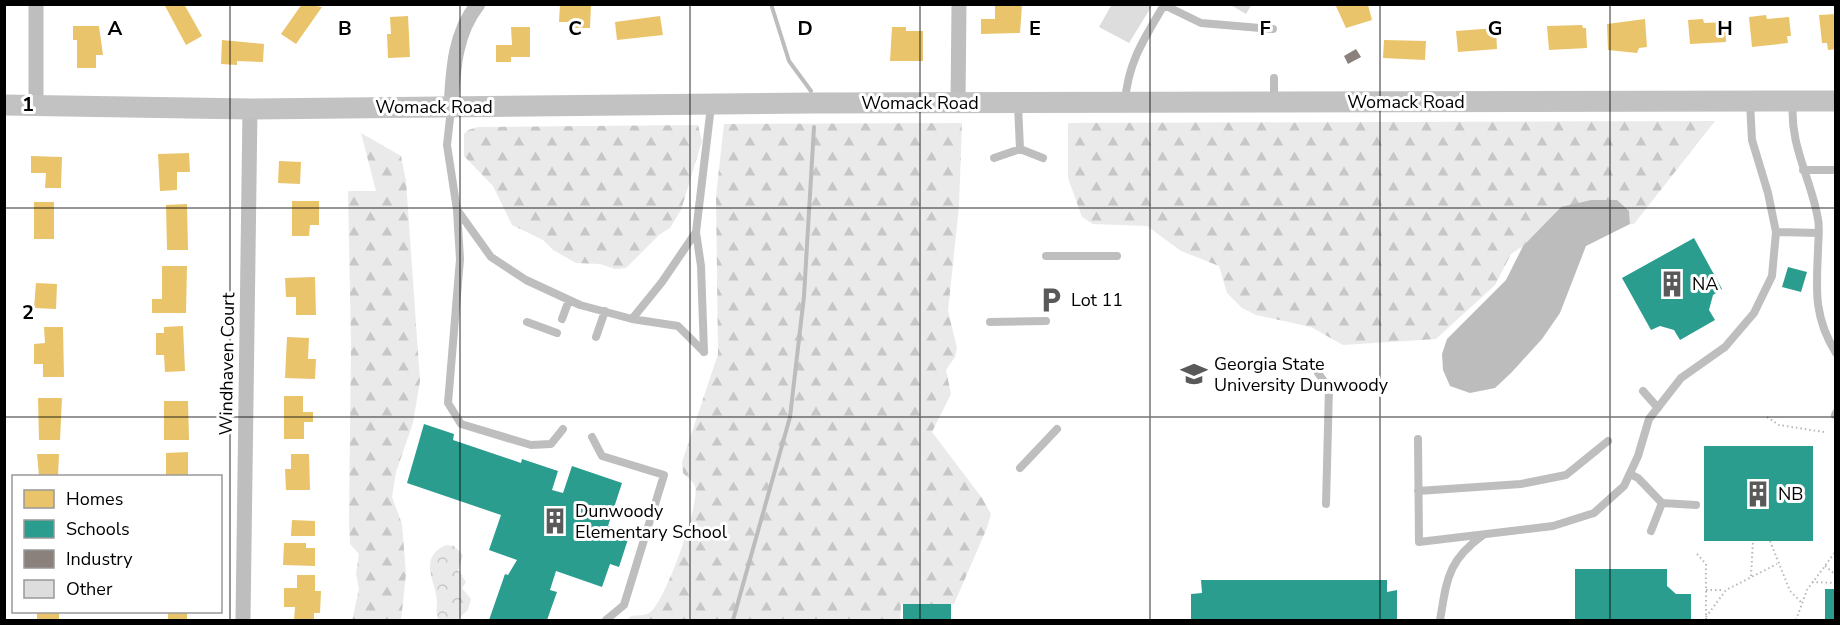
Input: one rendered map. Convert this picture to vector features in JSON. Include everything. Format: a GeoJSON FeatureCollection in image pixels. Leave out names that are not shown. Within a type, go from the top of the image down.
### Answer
{"type":"FeatureCollection","features":[{"type":"Feature","properties":{"kind":"street"},"geometry":{"type":"LineString","coordinates":[[36,4],[36,105]]}},
{"type":"Feature","properties":{"kind":"street"},"geometry":{"type":"LineString","coordinates":[[451,108],[453,66],[458,46],[478,4]]}},
{"type":"Feature","properties":{"kind":"street"},"geometry":{"type":"LineString","coordinates":[[958,103],[959,4]]}},
{"type":"Feature","properties":{"kind":"street","name":"Womack Road"},"geometry":{"type":"LineString","coordinates":[[4,105],[250,109],[958,103],[1836,101]]}},
{"type":"Feature","properties":{"kind":"street","name":"Windhaven Court"},"geometry":{"type":"LineString","coordinates":[[243,621],[250,109]]}},
{"type":"Feature","properties":{"kind":"lane"},"geometry":{"type":"LineString","coordinates":[[1125,104],[1127,78],[1134,57],[1164,5],[1201,23],[1273,29]]}},
{"type":"Feature","properties":{"kind":"lane"},"geometry":{"type":"LineString","coordinates":[[1274,78],[1274,103]]}},
{"type":"Feature","properties":{"kind":"lane"},"geometry":{"type":"LineString","coordinates":[[1418,439],[1419,542],[1553,526],[1594,513],[1624,486],[1638,456],[1649,419],[1681,378],[1725,346],[1754,313],[1772,276],[1776,232],[1768,193],[1752,140],[1750,101]]}},
{"type":"Feature","properties":{"kind":"lane"},"geometry":{"type":"LineString","coordinates":[[1793,101],[1793,133],[1803,170],[1811,187],[1819,222],[1817,304],[1823,334],[1836,354]]}},
{"type":"Feature","properties":{"kind":"lane"},"geometry":{"type":"LineString","coordinates":[[1017,104],[1020,149]]}},
{"type":"Feature","properties":{"kind":"lane"},"geometry":{"type":"LineString","coordinates":[[457,210],[491,257],[526,280],[569,300],[605,311],[632,319],[678,326],[704,352],[702,276],[696,232],[711,105]]}},
{"type":"Feature","properties":{"kind":"lane"},"geometry":{"type":"LineString","coordinates":[[451,108],[447,145],[457,210],[460,259],[448,403],[460,424],[531,446],[551,444],[563,429]]}},
{"type":"Feature","properties":{"kind":"lane"},"geometry":{"type":"LineString","coordinates":[[994,158],[1020,149],[1043,158]]}},
{"type":"Feature","properties":{"kind":"lane"},"geometry":{"type":"LineString","coordinates":[[1803,170],[1834,170]]}},
{"type":"Feature","properties":{"kind":"lane"},"geometry":{"type":"LineString","coordinates":[[632,319],[662,282],[696,232]]}},
{"type":"Feature","properties":{"kind":"lane"},"geometry":{"type":"LineString","coordinates":[[1776,232],[1818,233]]}},
{"type":"Feature","properties":{"kind":"lane"},"geometry":{"type":"LineString","coordinates":[[1046,256],[1117,256]]}},
{"type":"Feature","properties":{"kind":"lane"},"geometry":{"type":"LineString","coordinates":[[562,319],[569,300]]}},
{"type":"Feature","properties":{"kind":"lane"},"geometry":{"type":"LineString","coordinates":[[596,337],[605,311]]}},
{"type":"Feature","properties":{"kind":"lane"},"geometry":{"type":"LineString","coordinates":[[990,322],[1046,321]]}},
{"type":"Feature","properties":{"kind":"lane"},"geometry":{"type":"LineString","coordinates":[[527,322],[557,333]]}},
{"type":"Feature","properties":{"kind":"lane"},"geometry":{"type":"LineString","coordinates":[[1318,373],[1329,388],[1326,504]]}},
{"type":"Feature","properties":{"kind":"lane"},"geometry":{"type":"LineString","coordinates":[[1643,391],[1658,408]]}},
{"type":"Feature","properties":{"kind":"lane"},"geometry":{"type":"LineString","coordinates":[[1020,468],[1058,429]]}},
{"type":"Feature","properties":{"kind":"lane"},"geometry":{"type":"LineString","coordinates":[[592,437],[602,456],[664,475],[624,605],[606,621]]}},
{"type":"Feature","properties":{"kind":"lane"},"geometry":{"type":"LineString","coordinates":[[1418,491],[1521,484],[1566,475],[1608,441]]}},
{"type":"Feature","properties":{"kind":"lane"},"geometry":{"type":"LineString","coordinates":[[1630,474],[1638,478],[1662,503],[1696,505]]}},
{"type":"Feature","properties":{"kind":"lane"},"geometry":{"type":"LineString","coordinates":[[1651,531],[1662,503]]}},
{"type":"Feature","properties":{"kind":"lane"},"geometry":{"type":"LineString","coordinates":[[1440,621],[1448,573],[1466,547],[1484,534]]}},
{"type":"Feature","properties":{"kind":"path"},"geometry":{"type":"LineString","coordinates":[[1767,417],[1779,425],[1824,432]]}},
{"type":"Feature","properties":{"kind":"path"},"geometry":{"type":"LineString","coordinates":[[1751,576],[1753,541]]}},
{"type":"Feature","properties":{"kind":"path"},"geometry":{"type":"LineString","coordinates":[[1770,541],[1777,564],[1790,591],[1802,603]]}},
{"type":"Feature","properties":{"kind":"path"},"geometry":{"type":"LineString","coordinates":[[1796,621],[1812,582],[1836,552]]}},
{"type":"Feature","properties":{"kind":"path"},"geometry":{"type":"LineString","coordinates":[[1697,554],[1706,564],[1706,619]]}},
{"type":"Feature","properties":{"kind":"path"},"geometry":{"type":"LineString","coordinates":[[1706,619],[1726,590],[1777,564]]}},
{"type":"Feature","properties":{"kind":"path"},"geometry":{"type":"LineString","coordinates":[[1825,566],[1836,575]]}},
{"type":"Feature","properties":{"kind":"path"},"geometry":{"type":"LineString","coordinates":[[1812,582],[1836,583]]}},
{"type":"Feature","properties":{"kind":"path"},"geometry":{"type":"LineString","coordinates":[[1706,590],[1726,590]]}},
{"type":"Feature","properties":{"kind":"green space"},"geometry":{"type":"Polygon","coordinates":[[[1715,121],[1634,224],[1630,224],[1629,211],[1561,207],[1523,246],[1511,254],[1495,285],[1436,339],[1343,345],[1311,327],[1256,315],[1242,308],[1227,293],[1219,266],[1181,251],[1147,226],[1093,224],[1082,217],[1068,178],[1068,123],[1715,121]]]}},
{"type":"Feature","properties":{"kind":"green space"},"geometry":{"type":"Polygon","coordinates":[[[962,123],[959,206],[948,311],[957,348],[955,357],[946,370],[951,394],[932,432],[982,498],[991,514],[954,604],[901,604],[900,620],[627,620],[631,616],[647,614],[656,606],[672,574],[692,512],[695,486],[683,473],[682,462],[718,354],[716,196],[724,124],[962,123]]]}},
{"type":"Feature","properties":{"kind":"green space"},"geometry":{"type":"Polygon","coordinates":[[[698,125],[702,141],[681,210],[670,228],[659,235],[626,268],[615,269],[600,264],[576,263],[553,250],[543,240],[512,225],[493,186],[464,156],[464,134],[478,127],[698,125]]]}},
{"type":"Feature","properties":{"kind":"green space"},"geometry":{"type":"Polygon","coordinates":[[[361,133],[401,156],[406,181],[420,381],[413,423],[396,472],[392,497],[402,524],[406,574],[401,620],[352,620],[359,589],[356,574],[359,554],[350,544],[349,522],[351,345],[348,191],[376,191],[361,133]]]}},
{"type":"Feature","properties":{"kind":"green space"},"geometry":{"type":"Polygon","coordinates":[[[446,545],[454,546],[463,555],[458,570],[466,582],[462,588],[471,599],[468,610],[457,620],[439,620],[436,593],[430,570],[432,556],[446,545]]]}},
{"type":"Feature","properties":{"kind":"shaded area"},"geometry":{"type":"Polygon","coordinates":[[[1591,200],[1617,200],[1629,211],[1630,224],[1586,246],[1560,313],[1542,339],[1495,388],[1470,393],[1450,386],[1443,370],[1442,354],[1447,339],[1506,280],[1523,246],[1561,207],[1591,200]]]}},
{"type":"Feature","properties":{"kind":"building: Homes"},"geometry":{"type":"Polygon","coordinates":[[[164,4],[184,4],[202,36],[186,45],[164,4]]]}},
{"type":"Feature","properties":{"kind":"building: Homes"},"geometry":{"type":"Polygon","coordinates":[[[302,4],[322,7],[296,44],[281,34],[302,4]]]}},
{"type":"Feature","properties":{"kind":"building: Homes"},"geometry":{"type":"Polygon","coordinates":[[[560,4],[591,4],[590,28],[570,28],[570,22],[559,22],[560,4]]]}},
{"type":"Feature","properties":{"kind":"building: Homes"},"geometry":{"type":"Polygon","coordinates":[[[995,4],[1022,5],[1020,33],[981,34],[981,19],[995,19],[995,4]]]}},
{"type":"Feature","properties":{"kind":"building: Homes"},"geometry":{"type":"Polygon","coordinates":[[[1335,4],[1368,5],[1372,20],[1346,28],[1335,4]]]}},
{"type":"Feature","properties":{"kind":"building: Homes"},"geometry":{"type":"Polygon","coordinates":[[[1836,14],[1836,49],[1828,50],[1827,43],[1822,43],[1819,15],[1836,14]]]}},
{"type":"Feature","properties":{"kind":"building: Homes"},"geometry":{"type":"Polygon","coordinates":[[[1766,15],[1767,19],[1789,17],[1791,36],[1787,36],[1788,43],[1752,47],[1749,17],[1766,15]]]}},
{"type":"Feature","properties":{"kind":"building: Homes"},"geometry":{"type":"Polygon","coordinates":[[[408,16],[410,57],[388,58],[387,34],[391,34],[390,17],[408,16]]]}},
{"type":"Feature","properties":{"kind":"building: Homes"},"geometry":{"type":"Polygon","coordinates":[[[660,16],[663,35],[617,40],[615,22],[660,16]]]}},
{"type":"Feature","properties":{"kind":"building: Homes"},"geometry":{"type":"Polygon","coordinates":[[[1645,19],[1647,47],[1639,48],[1637,53],[1608,50],[1607,24],[1645,19]]]}},
{"type":"Feature","properties":{"kind":"building: Homes"},"geometry":{"type":"Polygon","coordinates":[[[1703,19],[1704,23],[1725,22],[1726,42],[1690,44],[1688,20],[1703,19]]]}},
{"type":"Feature","properties":{"kind":"building: Homes"},"geometry":{"type":"Polygon","coordinates":[[[1582,25],[1586,28],[1587,48],[1549,50],[1547,26],[1582,25]]]}},
{"type":"Feature","properties":{"kind":"building: Homes"},"geometry":{"type":"Polygon","coordinates":[[[73,26],[99,26],[103,55],[96,55],[96,68],[77,68],[77,40],[73,40],[73,26]]]}},
{"type":"Feature","properties":{"kind":"building: Homes"},"geometry":{"type":"Polygon","coordinates":[[[511,27],[530,27],[530,57],[511,57],[511,62],[496,62],[496,45],[512,45],[511,27]]]}},
{"type":"Feature","properties":{"kind":"building: Homes"},"geometry":{"type":"Polygon","coordinates":[[[892,27],[906,27],[906,31],[923,31],[923,61],[890,61],[892,27]]]}},
{"type":"Feature","properties":{"kind":"building: Homes"},"geometry":{"type":"Polygon","coordinates":[[[1496,28],[1497,49],[1458,52],[1456,31],[1496,28]]]}},
{"type":"Feature","properties":{"kind":"building: Homes"},"geometry":{"type":"Polygon","coordinates":[[[222,40],[264,44],[263,62],[237,61],[237,65],[221,64],[222,40]]]}},
{"type":"Feature","properties":{"kind":"building: Homes"},"geometry":{"type":"Polygon","coordinates":[[[1384,40],[1426,41],[1425,60],[1383,58],[1384,40]]]}},
{"type":"Feature","properties":{"kind":"building: Homes"},"geometry":{"type":"Polygon","coordinates":[[[189,153],[190,172],[177,172],[177,190],[160,191],[158,154],[189,153]]]}},
{"type":"Feature","properties":{"kind":"building: Homes"},"geometry":{"type":"Polygon","coordinates":[[[31,156],[62,157],[61,188],[45,188],[46,173],[31,173],[31,156]]]}},
{"type":"Feature","properties":{"kind":"building: Homes"},"geometry":{"type":"Polygon","coordinates":[[[279,161],[301,162],[300,184],[278,183],[279,161]]]}},
{"type":"Feature","properties":{"kind":"building: Homes"},"geometry":{"type":"Polygon","coordinates":[[[292,201],[319,201],[319,225],[310,225],[309,236],[292,236],[292,201]]]}},
{"type":"Feature","properties":{"kind":"building: Homes"},"geometry":{"type":"Polygon","coordinates":[[[34,202],[54,202],[54,239],[34,239],[34,202]]]}},
{"type":"Feature","properties":{"kind":"building: Homes"},"geometry":{"type":"Polygon","coordinates":[[[187,204],[188,250],[167,250],[166,205],[187,204]]]}},
{"type":"Feature","properties":{"kind":"building: Homes"},"geometry":{"type":"Polygon","coordinates":[[[162,266],[187,266],[186,313],[152,313],[152,299],[162,299],[162,266]]]}},
{"type":"Feature","properties":{"kind":"building: Homes"},"geometry":{"type":"Polygon","coordinates":[[[315,277],[316,315],[296,315],[296,297],[286,297],[285,278],[315,277]]]}},
{"type":"Feature","properties":{"kind":"building: Homes"},"geometry":{"type":"Polygon","coordinates":[[[36,283],[57,284],[56,309],[34,308],[36,283]]]}},
{"type":"Feature","properties":{"kind":"building: Homes"},"geometry":{"type":"Polygon","coordinates":[[[183,326],[185,371],[165,372],[164,355],[156,355],[156,333],[164,333],[164,327],[183,326]]]}},
{"type":"Feature","properties":{"kind":"building: Homes"},"geometry":{"type":"Polygon","coordinates":[[[44,327],[63,327],[64,377],[43,377],[43,364],[34,364],[34,344],[45,343],[44,327]]]}},
{"type":"Feature","properties":{"kind":"building: Homes"},"geometry":{"type":"Polygon","coordinates":[[[287,337],[309,338],[308,359],[316,359],[315,379],[285,378],[287,337]]]}},
{"type":"Feature","properties":{"kind":"building: Homes"},"geometry":{"type":"Polygon","coordinates":[[[284,396],[303,396],[303,412],[313,412],[313,422],[304,422],[304,439],[284,439],[284,396]]]}},
{"type":"Feature","properties":{"kind":"building: Homes"},"geometry":{"type":"Polygon","coordinates":[[[38,398],[62,398],[60,440],[39,440],[38,398]]]}},
{"type":"Feature","properties":{"kind":"building: Homes"},"geometry":{"type":"Polygon","coordinates":[[[164,401],[188,401],[189,440],[164,440],[164,401]]]}},
{"type":"Feature","properties":{"kind":"building: Homes"},"geometry":{"type":"Polygon","coordinates":[[[188,452],[188,475],[166,475],[166,453],[188,452]]]}},
{"type":"Feature","properties":{"kind":"building: Homes"},"geometry":{"type":"Polygon","coordinates":[[[37,454],[59,454],[58,475],[39,475],[37,454]]]}},
{"type":"Feature","properties":{"kind":"building: Homes"},"geometry":{"type":"Polygon","coordinates":[[[291,454],[309,454],[310,490],[286,490],[285,469],[291,469],[291,454]]]}},
{"type":"Feature","properties":{"kind":"building: Homes"},"geometry":{"type":"Polygon","coordinates":[[[292,520],[315,521],[315,536],[291,536],[292,520]]]}},
{"type":"Feature","properties":{"kind":"building: Homes"},"geometry":{"type":"Polygon","coordinates":[[[284,543],[306,543],[306,548],[315,548],[315,566],[283,565],[284,543]]]}},
{"type":"Feature","properties":{"kind":"building: Homes"},"geometry":{"type":"Polygon","coordinates":[[[297,575],[315,575],[315,591],[321,591],[320,613],[314,613],[314,620],[294,620],[295,607],[284,607],[284,588],[297,588],[297,575]]]}},
{"type":"Feature","properties":{"kind":"building: Homes"},"geometry":{"type":"Polygon","coordinates":[[[37,613],[59,613],[59,620],[37,620],[37,613]]]}},
{"type":"Feature","properties":{"kind":"building: Homes"},"geometry":{"type":"Polygon","coordinates":[[[168,613],[187,613],[187,620],[168,620],[168,613]]]}},
{"type":"Feature","properties":{"kind":"building: Schools","name":"NA"},"geometry":{"type":"Polygon","coordinates":[[[1694,238],[1722,289],[1713,295],[1709,310],[1715,320],[1680,340],[1674,330],[1660,326],[1651,330],[1622,278],[1694,238]]]}},
{"type":"Feature","properties":{"kind":"building: Schools"},"geometry":{"type":"Polygon","coordinates":[[[1788,267],[1807,272],[1801,292],[1782,287],[1788,267]]]}},
{"type":"Feature","properties":{"kind":"building: Schools","name":"Dunwoody Elementary School"},"geometry":{"type":"Polygon","coordinates":[[[424,424],[454,434],[453,440],[521,463],[522,459],[558,471],[552,490],[563,493],[572,466],[622,483],[608,526],[630,533],[619,567],[610,564],[602,587],[556,571],[550,590],[557,592],[547,620],[489,620],[505,574],[508,575],[517,560],[489,550],[501,515],[407,483],[424,424]]]}},
{"type":"Feature","properties":{"kind":"building: Schools","name":"NB"},"geometry":{"type":"Polygon","coordinates":[[[1704,446],[1813,446],[1813,541],[1704,541],[1704,446]]]}},
{"type":"Feature","properties":{"kind":"building: Schools"},"geometry":{"type":"Polygon","coordinates":[[[1575,569],[1667,569],[1667,586],[1676,594],[1691,594],[1691,620],[1575,620],[1575,569]]]}},
{"type":"Feature","properties":{"kind":"building: Schools"},"geometry":{"type":"Polygon","coordinates":[[[1201,580],[1387,580],[1387,592],[1397,590],[1397,620],[1191,620],[1191,594],[1202,593],[1201,580]]]}},
{"type":"Feature","properties":{"kind":"building: Schools"},"geometry":{"type":"Polygon","coordinates":[[[1825,589],[1836,589],[1836,620],[1825,620],[1825,589]]]}},
{"type":"Feature","properties":{"kind":"building: Schools"},"geometry":{"type":"Polygon","coordinates":[[[903,604],[951,604],[951,620],[903,620],[903,604]]]}},
{"type":"Feature","properties":{"kind":"building: Industry"},"geometry":{"type":"Polygon","coordinates":[[[1356,49],[1361,57],[1348,64],[1344,56],[1356,49]]]}},
{"type":"Feature","properties":{"kind":"building: Other"},"geometry":{"type":"Polygon","coordinates":[[[1112,4],[1153,4],[1129,43],[1099,27],[1112,4]]]}},
{"type":"Feature","properties":{"kind":"building: Other"},"geometry":{"type":"Polygon","coordinates":[[[1229,4],[1252,4],[1246,14],[1229,4]]]}},
{"type":"Feature","properties":{"kind":"waterway"},"geometry":{"type":"LineString","coordinates":[[771,4],[789,61],[811,91]]}},
{"type":"Feature","properties":{"kind":"waterway"},"geometry":{"type":"LineString","coordinates":[[733,620],[790,417],[804,296],[814,127]]}},
{"type":"Feature","properties":{"kind":"place","name":"NA"},"geometry":{"type":"Point","coordinates":[1672,284]}},
{"type":"Feature","properties":{"kind":"place","name":"Lot 11"},"geometry":{"type":"Point","coordinates":[1051,300]}},
{"type":"Feature","properties":{"kind":"place","name":"Georgia State University Dunwoody"},"geometry":{"type":"Point","coordinates":[1194,374]}},
{"type":"Feature","properties":{"kind":"place","name":"NB"},"geometry":{"type":"Point","coordinates":[1758,494]}},
{"type":"Feature","properties":{"kind":"place","name":"Dunwoody Elementary School"},"geometry":{"type":"Point","coordinates":[555,521]}}]}
